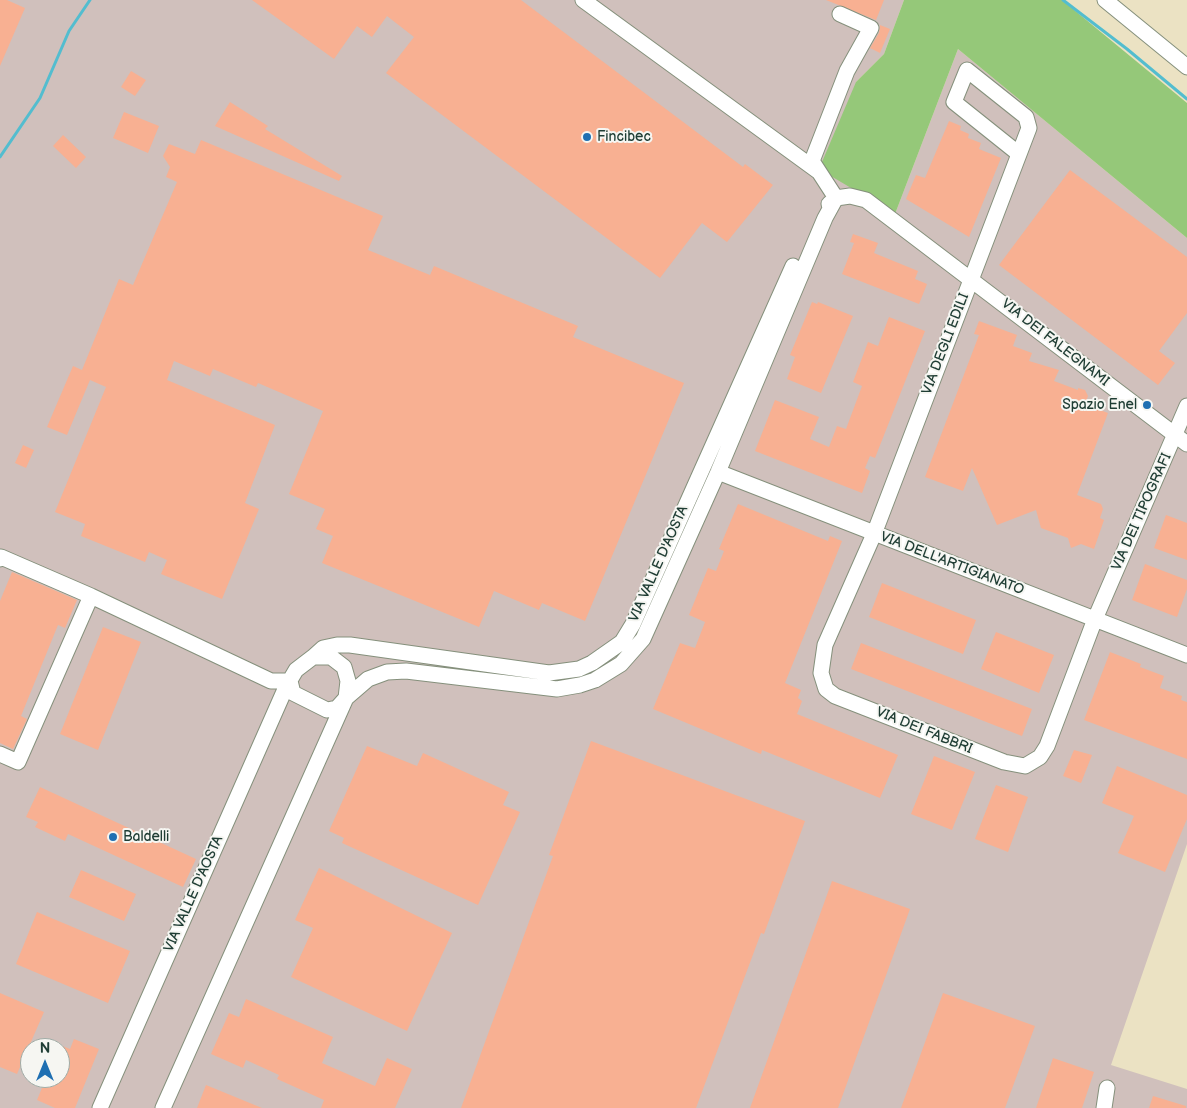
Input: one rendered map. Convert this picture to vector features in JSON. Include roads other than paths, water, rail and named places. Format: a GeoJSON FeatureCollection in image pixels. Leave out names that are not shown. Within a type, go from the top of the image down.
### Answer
{"type":"FeatureCollection","features":[{"type":"Feature","properties":{"kind":"street"},"geometry":{"type":"LineString","coordinates":[[583,0],[819,172]]}},
{"type":"Feature","properties":{"kind":"street"},"geometry":{"type":"LineString","coordinates":[[1105,0],[1187,67]]}},
{"type":"Feature","properties":{"kind":"street"},"geometry":{"type":"LineString","coordinates":[[840,14],[871,28],[848,71],[812,161],[836,198],[850,196],[866,200],[971,278]]}},
{"type":"Feature","properties":{"kind":"street","name":"VIA DEGLI EDILI"},"geometry":{"type":"LineString","coordinates":[[874,534],[1029,128],[1026,116],[967,70],[954,102],[1019,154]]}},
{"type":"Feature","properties":{"kind":"street","name":"VIA VALLE D'AOSTA"},"geometry":{"type":"LineString","coordinates":[[290,681],[293,693],[327,710],[337,708],[368,679],[387,672],[406,670],[557,689],[595,680],[621,664],[643,639],[718,472],[825,218],[836,198]]}},
{"type":"Feature","properties":{"kind":"street","name":"VIA VALLE D'AOSTA"},"geometry":{"type":"LineString","coordinates":[[100,1108],[296,670],[323,648],[350,645],[549,673],[579,669],[592,663],[622,642],[633,624],[817,213],[836,198]]}},
{"type":"Feature","properties":{"kind":"street","name":"VIA DEI FALEGNAMI"},"geometry":{"type":"LineString","coordinates":[[971,278],[1181,440]]}},
{"type":"Feature","properties":{"kind":"street","name":"VIA DEI TIPOGRAFI"},"geometry":{"type":"LineString","coordinates":[[1095,619],[1181,440],[1187,406]]}},
{"type":"Feature","properties":{"kind":"street","name":"VIA DELL'ARTIGIANATO"},"geometry":{"type":"LineString","coordinates":[[718,472],[1187,655]]}},
{"type":"Feature","properties":{"kind":"street","name":"VIA DEI FABBRI"},"geometry":{"type":"LineString","coordinates":[[874,534],[825,646],[821,673],[826,689],[835,696],[1004,762],[1025,766],[1040,758],[1044,752],[1095,619]]}},
{"type":"Feature","properties":{"kind":"street"},"geometry":{"type":"LineString","coordinates":[[0,559],[1,557],[91,596],[271,681],[290,681]]}},
{"type":"Feature","properties":{"kind":"street"},"geometry":{"type":"LineString","coordinates":[[0,754],[18,762],[91,596]]}},
{"type":"Feature","properties":{"kind":"street","name":"VIA VALLE D'AOSTA"},"geometry":{"type":"LineString","coordinates":[[163,1108],[346,698],[348,681],[344,667],[331,658],[313,657]]}},
{"type":"Feature","properties":{"kind":"street"},"geometry":{"type":"LineString","coordinates":[[1104,1108],[1107,1088]]}},
{"type":"Feature","properties":{"kind":"waterway"},"geometry":{"type":"LineString","coordinates":[[0,157],[40,98],[69,31],[90,0]]}},
{"type":"Feature","properties":{"kind":"waterway"},"geometry":{"type":"LineString","coordinates":[[1063,0],[1127,49],[1187,99]]}},
{"type":"Feature","properties":{"kind":"place","name":"Fincibec"},"geometry":{"type":"Point","coordinates":[587,137]}},
{"type":"Feature","properties":{"kind":"place","name":"Spazio Enel"},"geometry":{"type":"Point","coordinates":[1147,405]}},
{"type":"Feature","properties":{"kind":"place","name":"Baldelli"},"geometry":{"type":"Point","coordinates":[113,837]}}]}
